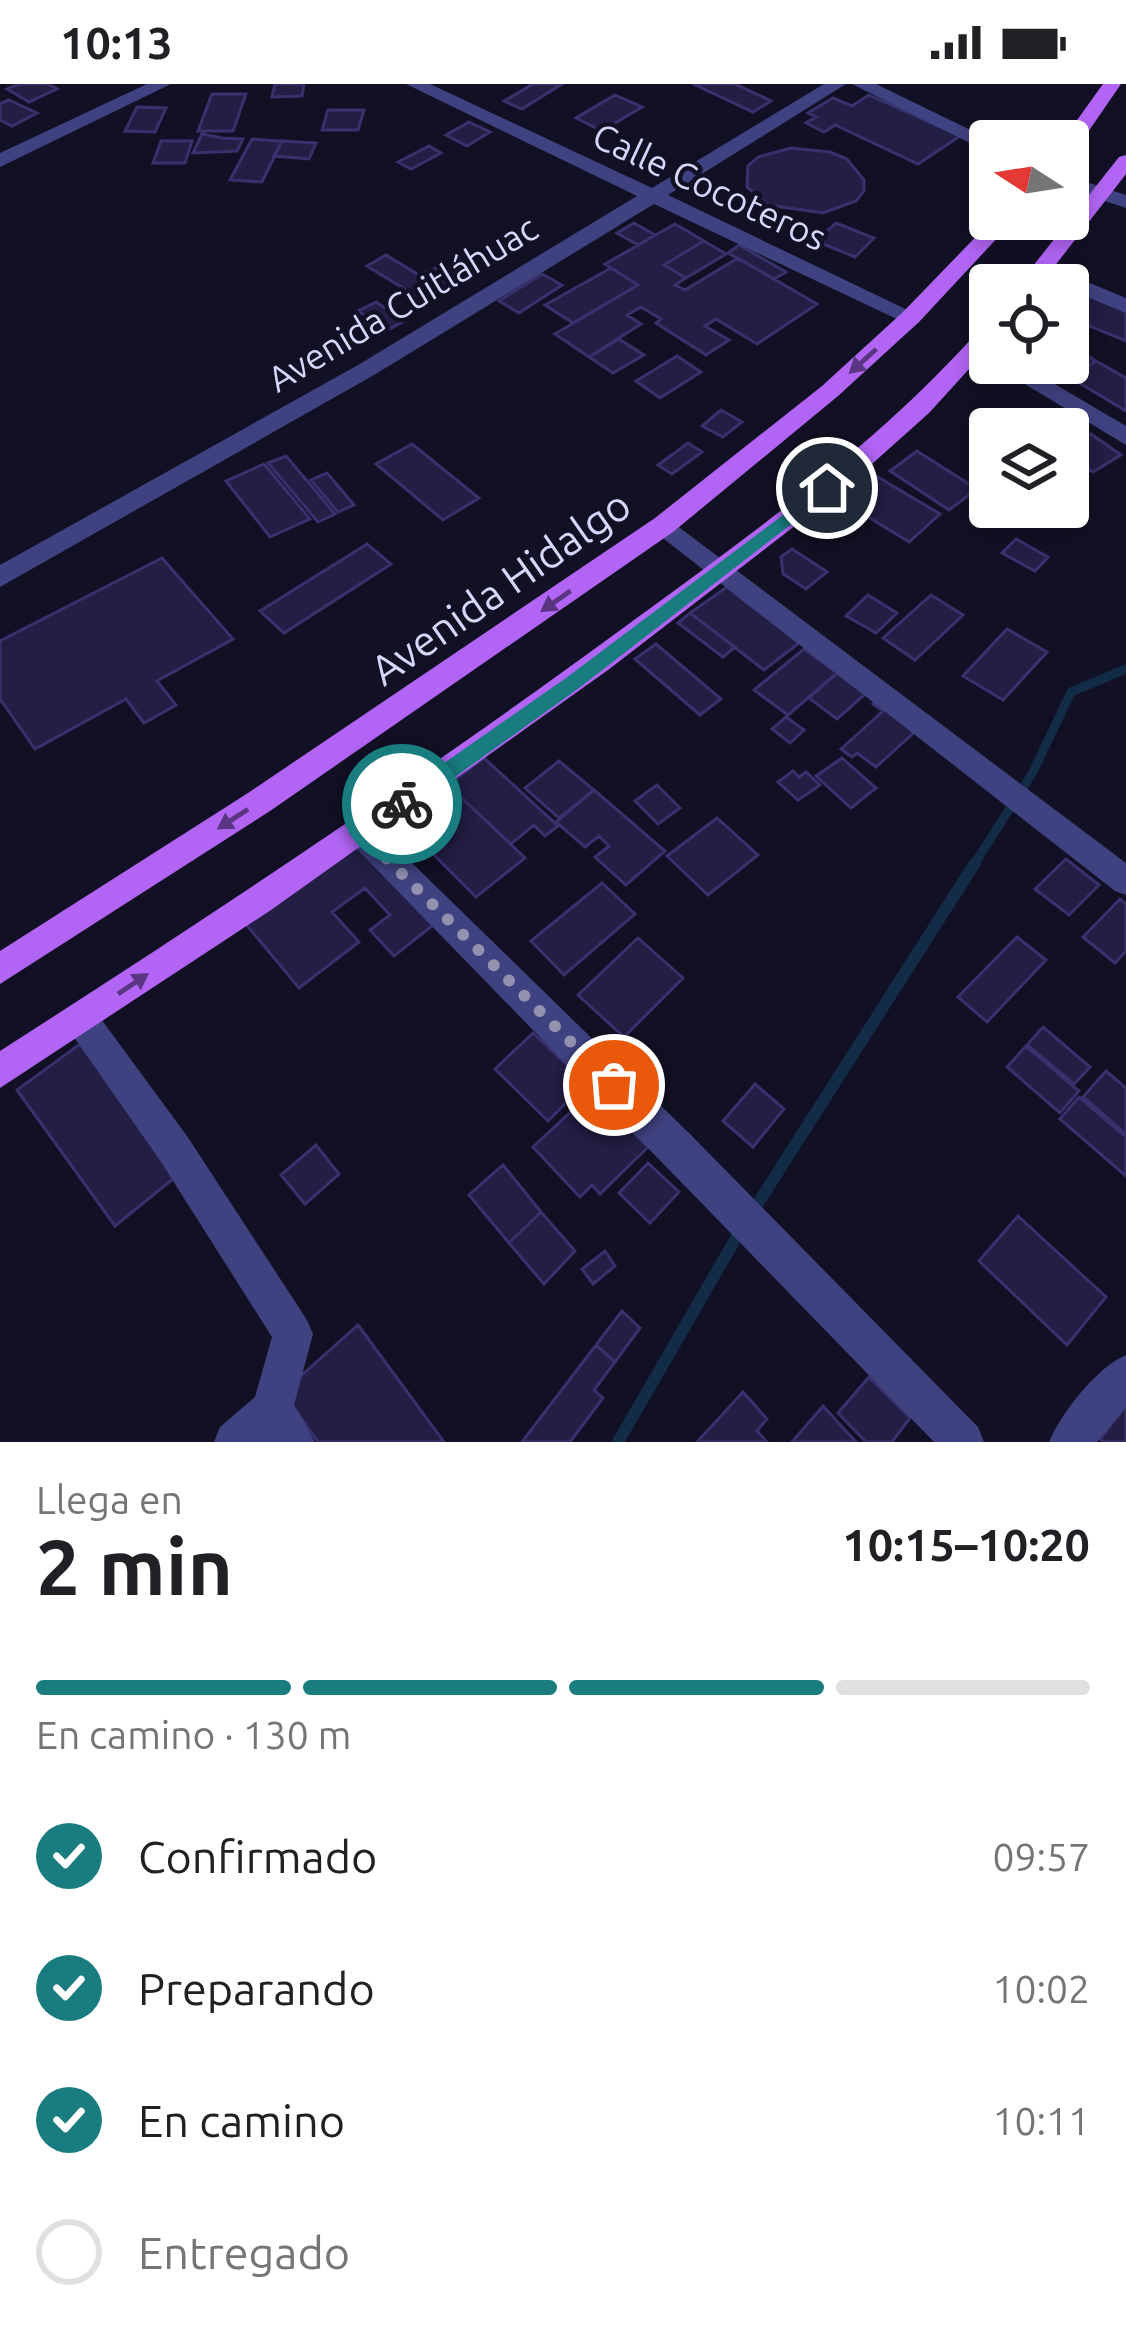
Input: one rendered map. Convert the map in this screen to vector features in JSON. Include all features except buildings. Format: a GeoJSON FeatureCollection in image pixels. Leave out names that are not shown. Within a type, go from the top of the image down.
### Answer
{"type":"FeatureCollection","features":[{"type":"Feature","properties":{"kind":"main road"},"geometry":{"type":"LineString","coordinates":[[1087,120],[1112,84]]}},
{"type":"Feature","properties":{"kind":"main road"},"geometry":{"type":"LineString","coordinates":[[1046,264],[1126,161]]}},
{"type":"Feature","properties":{"kind":"main road","name":"Avenida Hidalgo"},"geometry":{"type":"LineString","coordinates":[[0,969],[260,802],[664,525],[772,442],[911,317],[985,240]]}},
{"type":"Feature","properties":{"kind":"main road"},"geometry":{"type":"LineString","coordinates":[[0,1071],[361,833],[573,683],[861,461],[969,368]]}},
{"type":"Feature","properties":{"kind":"street"},"geometry":{"type":"LineString","coordinates":[[0,161],[162,84]]}},
{"type":"Feature","properties":{"kind":"street","name":"Calle Cocoteros"},"geometry":{"type":"LineString","coordinates":[[415,84],[911,317]]}},
{"type":"Feature","properties":{"kind":"street","name":"Avenida Cuitláhuac"},"geometry":{"type":"LineString","coordinates":[[0,577],[366,370],[837,84]]}},
{"type":"Feature","properties":{"kind":"street"},"geometry":{"type":"LineString","coordinates":[[861,84],[969,137]]}},
{"type":"Feature","properties":{"kind":"street"},"geometry":{"type":"LineString","coordinates":[[1089,189],[1126,202]]}},
{"type":"Feature","properties":{"kind":"street"},"geometry":{"type":"LineString","coordinates":[[1089,295],[1126,306]]}},
{"type":"Feature","properties":{"kind":"street"},"geometry":{"type":"LineString","coordinates":[[1044,384],[1126,436]]}},
{"type":"Feature","properties":{"kind":"street"},"geometry":{"type":"LineString","coordinates":[[664,525],[1126,881]]}},
{"type":"Feature","properties":{"kind":"street"},"geometry":{"type":"LineString","coordinates":[[361,833],[963,1442]]}},
{"type":"Feature","properties":{"kind":"street"},"geometry":{"type":"LineString","coordinates":[[81,1019],[174,1149],[293,1334],[283,1426],[236,1442]]}},
{"type":"Feature","properties":{"kind":"street"},"geometry":{"type":"LineString","coordinates":[[1070,1442],[1126,1375]]}},
{"type":"Feature","properties":{"kind":"waterway"},"geometry":{"type":"LineString","coordinates":[[973,866],[1033,772],[1071,692],[1126,669]]}},
{"type":"Feature","properties":{"kind":"waterway"},"geometry":{"type":"LineString","coordinates":[[753,1211],[975,863]]}},
{"type":"Feature","properties":{"kind":"waterway"},"geometry":{"type":"LineString","coordinates":[[618,1442],[743,1226]]}},
{"type":"Feature","properties":{"kind":"way so far"},"geometry":{"type":"LineString","coordinates":[[402,804],[361,833],[614,1085]]}},
{"type":"Feature","properties":{"kind":"route"},"geometry":{"type":"LineString","coordinates":[[402,804],[573,683],[827,488]]}}]}
